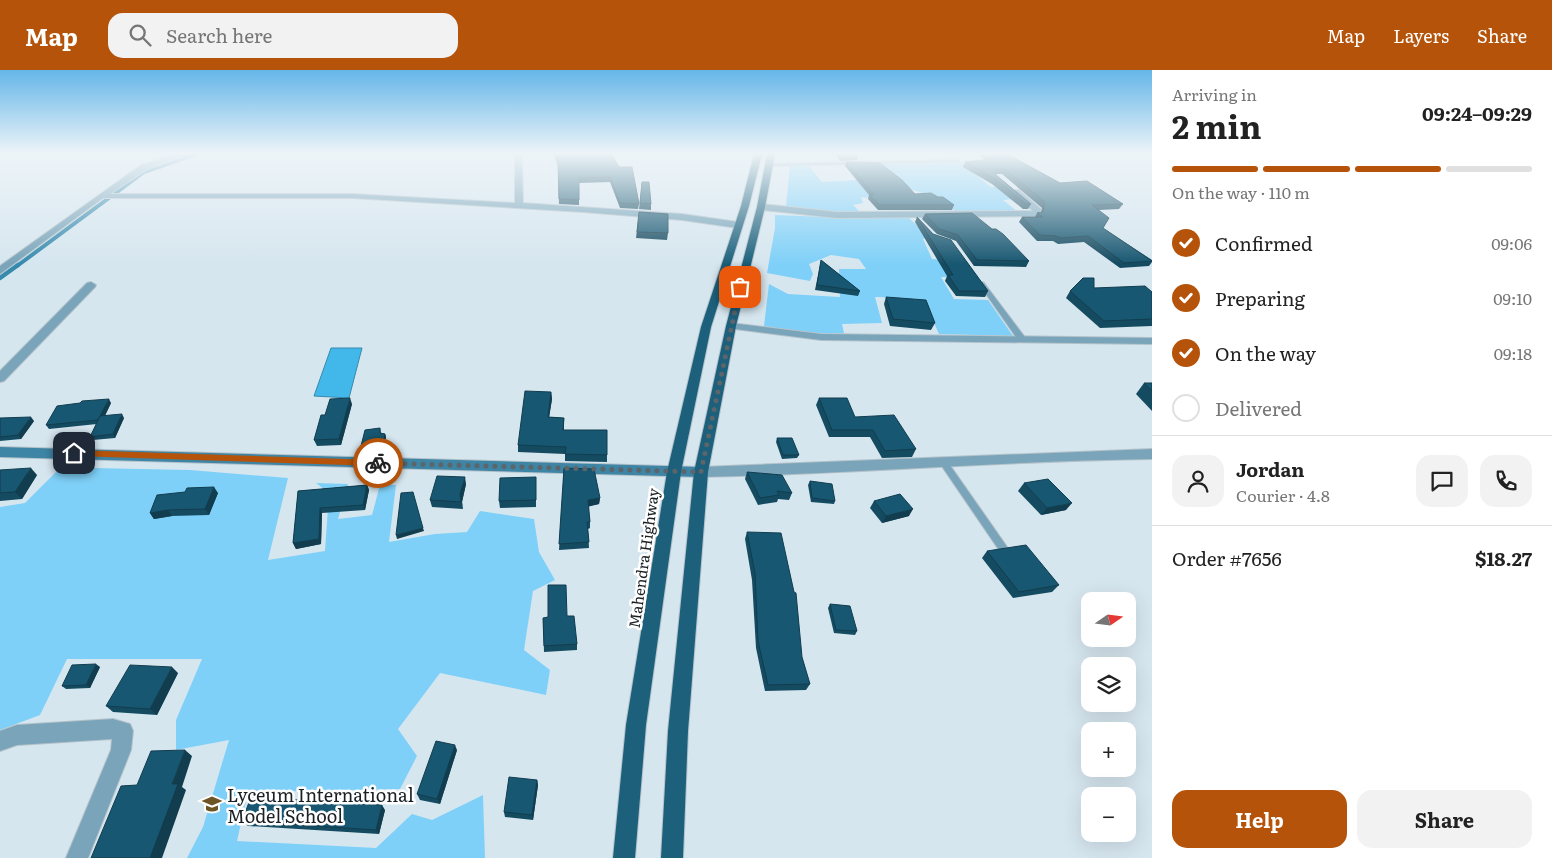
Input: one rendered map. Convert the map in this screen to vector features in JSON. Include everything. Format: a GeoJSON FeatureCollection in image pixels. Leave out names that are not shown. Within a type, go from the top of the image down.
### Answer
{"type":"FeatureCollection","features":[{"type":"Feature","properties":{"kind":"highway","name":"Mahendra Highway"},"geometry":{"type":"LineString","coordinates":[[624,858],[636,725],[674,472],[706,327],[748,191]]}},
{"type":"Feature","properties":{"kind":"highway"},"geometry":{"type":"LineString","coordinates":[[672,858],[678,732],[701,472],[731,326],[764,191]]}},
{"type":"Feature","properties":{"kind":"main road"},"geometry":{"type":"LineString","coordinates":[[0,452],[701,472]]}},
{"type":"Feature","properties":{"kind":"street"},"geometry":{"type":"LineString","coordinates":[[0,271],[109,191]]}},
{"type":"Feature","properties":{"kind":"street"},"geometry":{"type":"LineString","coordinates":[[519,191],[519,205]]}},
{"type":"Feature","properties":{"kind":"street"},"geometry":{"type":"LineString","coordinates":[[761,207],[814,214],[916,218],[1036,214],[1038,211],[1014,191]]}},
{"type":"Feature","properties":{"kind":"street"},"geometry":{"type":"LineString","coordinates":[[101,196],[352,196],[653,214],[738,225]]}},
{"type":"Feature","properties":{"kind":"street"},"geometry":{"type":"LineString","coordinates":[[0,378],[92,286]]}},
{"type":"Feature","properties":{"kind":"street"},"geometry":{"type":"LineString","coordinates":[[731,326],[821,337],[1152,341]]}},
{"type":"Feature","properties":{"kind":"street"},"geometry":{"type":"LineString","coordinates":[[701,472],[944,463],[1101,454],[1152,454]]}},
{"type":"Feature","properties":{"kind":"street"},"geometry":{"type":"LineString","coordinates":[[0,741],[18,736],[113,728],[123,731],[121,750],[77,858]]}},
{"type":"Feature","properties":{"kind":"lane"},"geometry":{"type":"LineString","coordinates":[[975,275],[1021,338]]}},
{"type":"Feature","properties":{"kind":"lane"},"geometry":{"type":"LineString","coordinates":[[944,463],[1002,547]]}},
{"type":"Feature","properties":{"kind":"shaded area"},"geometry":{"type":"Polygon","coordinates":[[[788,191],[897,191],[871,198],[861,197],[863,203],[853,205],[861,213],[833,214],[786,207],[788,191]]]}},
{"type":"Feature","properties":{"kind":"shaded area"},"geometry":{"type":"Polygon","coordinates":[[[916,191],[1007,191],[1013,199],[1003,200],[1018,212],[957,212],[938,198],[916,191]]]}},
{"type":"Feature","properties":{"kind":"shaded area"},"geometry":{"type":"Polygon","coordinates":[[[775,215],[853,218],[908,217],[928,236],[923,239],[932,259],[960,261],[971,277],[941,277],[954,299],[988,300],[1013,336],[939,334],[926,305],[882,297],[875,297],[882,323],[842,324],[844,333],[812,334],[764,326],[769,284],[788,294],[840,297],[839,269],[866,269],[859,259],[831,255],[809,264],[813,274],[810,281],[767,273],[775,228],[775,215]]]}},
{"type":"Feature","properties":{"kind":"shaded area"},"geometry":{"type":"Polygon","coordinates":[[[331,348],[362,348],[349,398],[314,396],[331,348]]]}},
{"type":"Feature","properties":{"kind":"shaded area"},"geometry":{"type":"Polygon","coordinates":[[[93,468],[190,470],[288,478],[268,560],[325,551],[329,493],[316,483],[348,484],[338,519],[372,515],[380,485],[396,485],[389,542],[435,534],[467,532],[480,511],[534,519],[539,552],[555,580],[533,591],[524,650],[550,670],[546,695],[440,673],[398,729],[417,756],[400,789],[248,792],[237,841],[376,848],[412,814],[432,820],[483,795],[485,858],[187,858],[203,827],[229,740],[176,750],[176,720],[202,659],[67,659],[40,715],[0,730],[0,507],[25,503],[57,471],[93,468]]]}},
{"type":"Feature","properties":{"kind":"building"},"geometry":{"type":"Polygon","coordinates":[[[559,191],[579,191],[579,200],[559,199],[559,191]]]}},
{"type":"Feature","properties":{"kind":"building"},"geometry":{"type":"Polygon","coordinates":[[[615,191],[636,191],[639,204],[620,203],[615,191]]]}},
{"type":"Feature","properties":{"kind":"building"},"geometry":{"type":"Polygon","coordinates":[[[641,191],[650,191],[651,204],[640,203],[641,191]]]}},
{"type":"Feature","properties":{"kind":"building"},"geometry":{"type":"Polygon","coordinates":[[[870,191],[912,191],[915,194],[931,193],[938,197],[943,197],[954,205],[880,205],[869,195],[874,195],[870,191]]]}},
{"type":"Feature","properties":{"kind":"building"},"geometry":{"type":"Polygon","coordinates":[[[1010,191],[1015,191],[1031,204],[1026,204],[1010,191]]]}},
{"type":"Feature","properties":{"kind":"building"},"geometry":{"type":"Polygon","coordinates":[[[1031,191],[1102,191],[1123,204],[1092,205],[1109,218],[1103,228],[1152,261],[1124,263],[1088,236],[1061,238],[1040,235],[1022,217],[1043,217],[1037,213],[1043,212],[1045,202],[1031,191]]]}},
{"type":"Feature","properties":{"kind":"building"},"geometry":{"type":"Polygon","coordinates":[[[639,212],[668,214],[668,233],[637,232],[639,212]]]}},
{"type":"Feature","properties":{"kind":"building"},"geometry":{"type":"Polygon","coordinates":[[[972,213],[992,229],[996,229],[1003,234],[1029,261],[977,260],[958,235],[939,229],[925,214],[972,213]]]}},
{"type":"Feature","properties":{"kind":"building"},"geometry":{"type":"Polygon","coordinates":[[[917,217],[933,234],[951,240],[988,291],[959,291],[948,275],[953,275],[917,217]]]}},
{"type":"Feature","properties":{"kind":"building"},"geometry":{"type":"Polygon","coordinates":[[[821,260],[860,291],[817,285],[821,260]]]}},
{"type":"Feature","properties":{"kind":"building"},"geometry":{"type":"Polygon","coordinates":[[[1083,278],[1094,278],[1094,288],[1145,286],[1152,292],[1152,319],[1104,321],[1070,291],[1083,278]]]}},
{"type":"Feature","properties":{"kind":"building"},"geometry":{"type":"Polygon","coordinates":[[[886,297],[926,300],[935,323],[893,319],[886,297]]]}},
{"type":"Feature","properties":{"kind":"building"},"geometry":{"type":"Polygon","coordinates":[[[1144,383],[1152,383],[1152,391],[1144,383]]]}},
{"type":"Feature","properties":{"kind":"building"},"geometry":{"type":"Polygon","coordinates":[[[525,391],[551,392],[548,417],[564,418],[563,430],[607,430],[607,455],[565,454],[566,447],[518,445],[525,391]]]}},
{"type":"Feature","properties":{"kind":"building"},"geometry":{"type":"Polygon","coordinates":[[[350,398],[339,439],[314,440],[321,415],[325,415],[330,399],[350,398]]]}},
{"type":"Feature","properties":{"kind":"building"},"geometry":{"type":"Polygon","coordinates":[[[819,398],[847,398],[855,417],[894,415],[916,449],[885,451],[873,430],[832,430],[819,398]]]}},
{"type":"Feature","properties":{"kind":"building"},"geometry":{"type":"Polygon","coordinates":[[[109,399],[98,420],[46,425],[57,406],[80,403],[82,401],[109,399]]]}},
{"type":"Feature","properties":{"kind":"building"},"geometry":{"type":"Polygon","coordinates":[[[122,414],[113,434],[90,437],[100,416],[122,414]]]}},
{"type":"Feature","properties":{"kind":"building"},"geometry":{"type":"Polygon","coordinates":[[[31,417],[18,435],[0,437],[0,418],[31,417]]]}},
{"type":"Feature","properties":{"kind":"building"},"geometry":{"type":"Polygon","coordinates":[[[380,428],[380,433],[385,434],[382,449],[360,450],[365,430],[380,428]]]}},
{"type":"Feature","properties":{"kind":"building"},"geometry":{"type":"Polygon","coordinates":[[[777,438],[792,438],[799,455],[783,455],[777,438]]]}},
{"type":"Feature","properties":{"kind":"building"},"geometry":{"type":"Polygon","coordinates":[[[31,468],[15,492],[0,493],[0,470],[31,468]]]}},
{"type":"Feature","properties":{"kind":"building"},"geometry":{"type":"Polygon","coordinates":[[[564,468],[594,469],[600,498],[588,500],[590,522],[587,522],[589,542],[559,544],[564,468]]]}},
{"type":"Feature","properties":{"kind":"building"},"geometry":{"type":"Polygon","coordinates":[[[747,472],[782,475],[792,493],[777,491],[779,495],[760,498],[747,472]]]}},
{"type":"Feature","properties":{"kind":"building"},"geometry":{"type":"Polygon","coordinates":[[[437,476],[465,477],[460,494],[461,502],[430,500],[437,476]]]}},
{"type":"Feature","properties":{"kind":"building"},"geometry":{"type":"Polygon","coordinates":[[[536,477],[536,500],[499,501],[500,478],[536,477]]]}},
{"type":"Feature","properties":{"kind":"building"},"geometry":{"type":"Polygon","coordinates":[[[1048,479],[1072,503],[1047,508],[1024,483],[1048,479]]]}},
{"type":"Feature","properties":{"kind":"building"},"geometry":{"type":"Polygon","coordinates":[[[810,481],[832,484],[835,501],[812,498],[810,481]]]}},
{"type":"Feature","properties":{"kind":"building"},"geometry":{"type":"Polygon","coordinates":[[[367,485],[363,505],[320,508],[319,539],[293,543],[298,491],[367,485]]]}},
{"type":"Feature","properties":{"kind":"building"},"geometry":{"type":"Polygon","coordinates":[[[214,487],[205,509],[168,510],[150,513],[157,495],[185,492],[187,488],[214,487]]]}},
{"type":"Feature","properties":{"kind":"building"},"geometry":{"type":"Polygon","coordinates":[[[413,492],[423,528],[396,535],[401,493],[413,492]]]}},
{"type":"Feature","properties":{"kind":"building"},"geometry":{"type":"Polygon","coordinates":[[[900,494],[913,509],[886,516],[874,501],[900,494]]]}},
{"type":"Feature","properties":{"kind":"building"},"geometry":{"type":"Polygon","coordinates":[[[747,532],[781,533],[794,592],[796,593],[802,657],[810,684],[768,685],[758,641],[755,573],[747,532]]]}},
{"type":"Feature","properties":{"kind":"building"},"geometry":{"type":"Polygon","coordinates":[[[1026,545],[1059,585],[1019,592],[987,551],[1026,545]]]}},
{"type":"Feature","properties":{"kind":"building"},"geometry":{"type":"Polygon","coordinates":[[[548,585],[566,585],[567,616],[574,616],[577,644],[544,646],[543,618],[548,617],[548,585]]]}},
{"type":"Feature","properties":{"kind":"building"},"geometry":{"type":"Polygon","coordinates":[[[830,604],[850,606],[857,631],[836,630],[830,604]]]}},
{"type":"Feature","properties":{"kind":"building"},"geometry":{"type":"Polygon","coordinates":[[[96,664],[86,685],[62,686],[72,665],[96,664]]]}},
{"type":"Feature","properties":{"kind":"building"},"geometry":{"type":"Polygon","coordinates":[[[130,665],[172,667],[150,709],[106,706],[130,665]]]}},
{"type":"Feature","properties":{"kind":"building"},"geometry":{"type":"Polygon","coordinates":[[[436,741],[455,745],[437,799],[417,794],[436,741]]]}},
{"type":"Feature","properties":{"kind":"building"},"geometry":{"type":"Polygon","coordinates":[[[185,750],[172,784],[178,784],[150,858],[91,858],[121,786],[137,785],[151,751],[185,750]]]}},
{"type":"Feature","properties":{"kind":"building"},"geometry":{"type":"Polygon","coordinates":[[[509,777],[537,780],[532,815],[504,812],[509,777]]]}},
{"type":"Feature","properties":{"kind":"building"},"geometry":{"type":"Polygon","coordinates":[[[251,797],[382,805],[376,830],[242,821],[251,797]]]}},
{"type":"Feature","properties":{"kind":"waterway"},"geometry":{"type":"LineString","coordinates":[[17,266],[119,191]]}},
{"type":"Feature","properties":{"kind":"waterway"},"geometry":{"type":"LineString","coordinates":[[0,278],[18,265]]}},
{"type":"Feature","properties":{"kind":"way so far"},"geometry":{"type":"LineString","coordinates":[[378,463],[701,472],[740,287]]}},
{"type":"Feature","properties":{"kind":"place","name":"Lyceum International Model School"},"geometry":{"type":"Point","coordinates":[212,804]}},
{"type":"Feature","properties":{"kind":"route"},"geometry":{"type":"LineString","coordinates":[[74,453],[378,463]]}}]}
